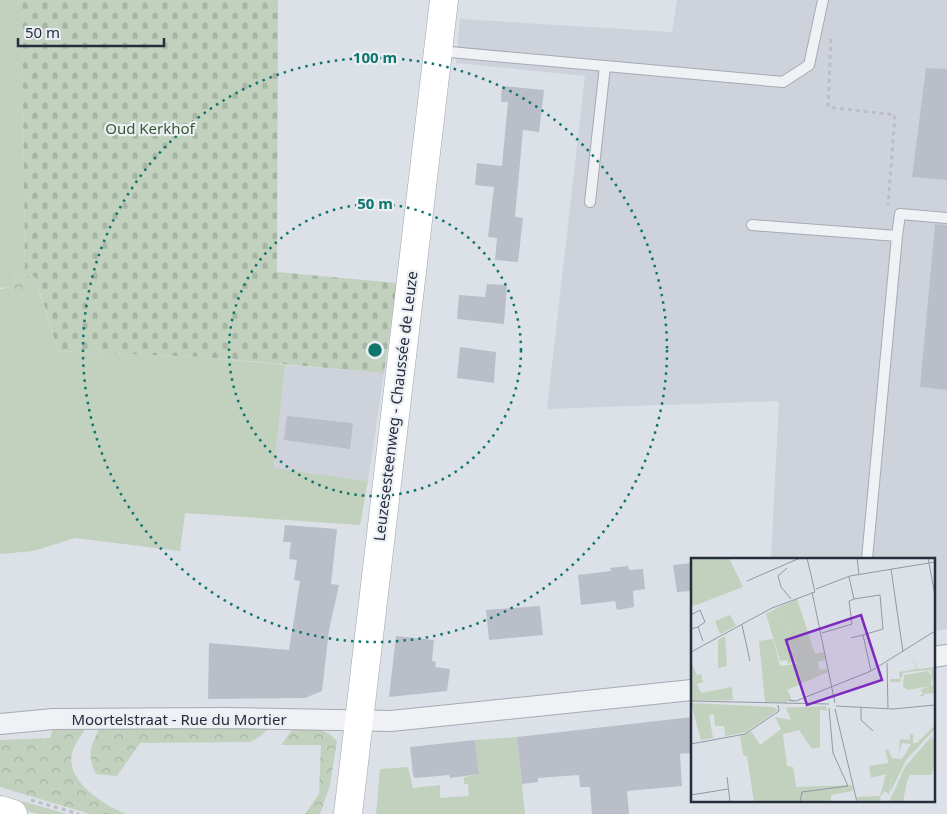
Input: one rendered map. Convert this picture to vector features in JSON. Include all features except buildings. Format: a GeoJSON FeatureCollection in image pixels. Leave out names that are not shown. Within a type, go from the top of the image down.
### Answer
{"type":"FeatureCollection","features":[{"type":"Feature","properties":{"kind":"main road","name":"Leuzesesteenweg - Chaussée de Leuze"},"geometry":{"type":"LineString","coordinates":[[347,813],[444,0]]}},
{"type":"Feature","properties":{"kind":"main road"},"geometry":{"type":"LineString","coordinates":[[0,810],[20,806]]}},
{"type":"Feature","properties":{"kind":"street"},"geometry":{"type":"LineString","coordinates":[[934,657],[947,654]]}},
{"type":"Feature","properties":{"kind":"street","name":"Moortelstraat - Rue du Mortier"},"geometry":{"type":"LineString","coordinates":[[0,724],[53,719],[391,721],[691,690]]}},
{"type":"Feature","properties":{"kind":"lane"},"geometry":{"type":"LineString","coordinates":[[438,51],[783,82],[810,65],[823,0]]}},
{"type":"Feature","properties":{"kind":"lane"},"geometry":{"type":"LineString","coordinates":[[590,202],[605,66]]}},
{"type":"Feature","properties":{"kind":"lane"},"geometry":{"type":"LineString","coordinates":[[867,558],[900,214],[947,218]]}},
{"type":"Feature","properties":{"kind":"lane"},"geometry":{"type":"LineString","coordinates":[[752,225],[897,236]]}},
{"type":"Feature","properties":{"kind":"path"},"geometry":{"type":"LineString","coordinates":[[831,30],[828,107],[895,115],[888,206],[900,214]]}},
{"type":"Feature","properties":{"kind":"path"},"geometry":{"type":"LineString","coordinates":[[20,806],[79,814]]}},
{"type":"Feature","properties":{"kind":"shaded area"},"geometry":{"type":"Polygon","coordinates":[[[677,0],[947,0],[947,629],[934,631],[934,558],[771,558],[779,401],[547,409],[585,76],[456,63],[460,19],[672,32],[677,0]]]}},
{"type":"Feature","properties":{"kind":"shaded area"},"geometry":{"type":"Polygon","coordinates":[[[285,365],[384,373],[368,481],[274,468],[285,365]]]}},
{"type":"Feature","properties":{"kind":"green space"},"geometry":{"type":"Polygon","coordinates":[[[0,0],[22,0],[25,275],[0,277],[0,0]]]}},
{"type":"Feature","properties":{"kind":"green space","name":"Oud Kerkhof"},"geometry":{"type":"Polygon","coordinates":[[[22,0],[278,0],[277,272],[397,283],[384,373],[202,357],[58,351],[35,276],[25,275],[22,0]]]}},
{"type":"Feature","properties":{"kind":"green space"},"geometry":{"type":"Polygon","coordinates":[[[35,276],[40,294],[13,294],[12,287],[0,288],[0,277],[35,276]]]}},
{"type":"Feature","properties":{"kind":"green space"},"geometry":{"type":"Polygon","coordinates":[[[12,287],[14,294],[40,294],[58,351],[202,357],[285,365],[274,468],[368,481],[360,525],[185,513],[180,551],[75,538],[33,551],[0,554],[0,289],[12,287]]]}},
{"type":"Feature","properties":{"kind":"green space"},"geometry":{"type":"Polygon","coordinates":[[[100,727],[269,727],[261,736],[250,742],[140,743],[117,776],[96,774],[93,767],[90,755],[100,727]]]}},
{"type":"Feature","properties":{"kind":"green space"},"geometry":{"type":"Polygon","coordinates":[[[294,727],[312,728],[322,731],[337,741],[330,785],[320,814],[305,814],[319,794],[321,745],[281,745],[294,727]]]}},
{"type":"Feature","properties":{"kind":"green space"},"geometry":{"type":"Polygon","coordinates":[[[86,728],[74,747],[71,758],[73,769],[86,789],[106,804],[126,814],[90,814],[0,787],[0,740],[50,738],[53,729],[86,728]]]}},
{"type":"Feature","properties":{"kind":"green space"},"geometry":{"type":"Polygon","coordinates":[[[517,737],[525,814],[376,814],[380,769],[408,767],[413,788],[440,785],[440,798],[467,796],[469,795],[468,784],[464,784],[464,777],[479,774],[475,740],[517,737]]]}},
{"type":"Feature","properties":{"kind":"green space"},"geometry":{"type":"Polygon","coordinates":[[[0,795],[67,814],[38,814],[0,803],[0,795]]]}}]}
